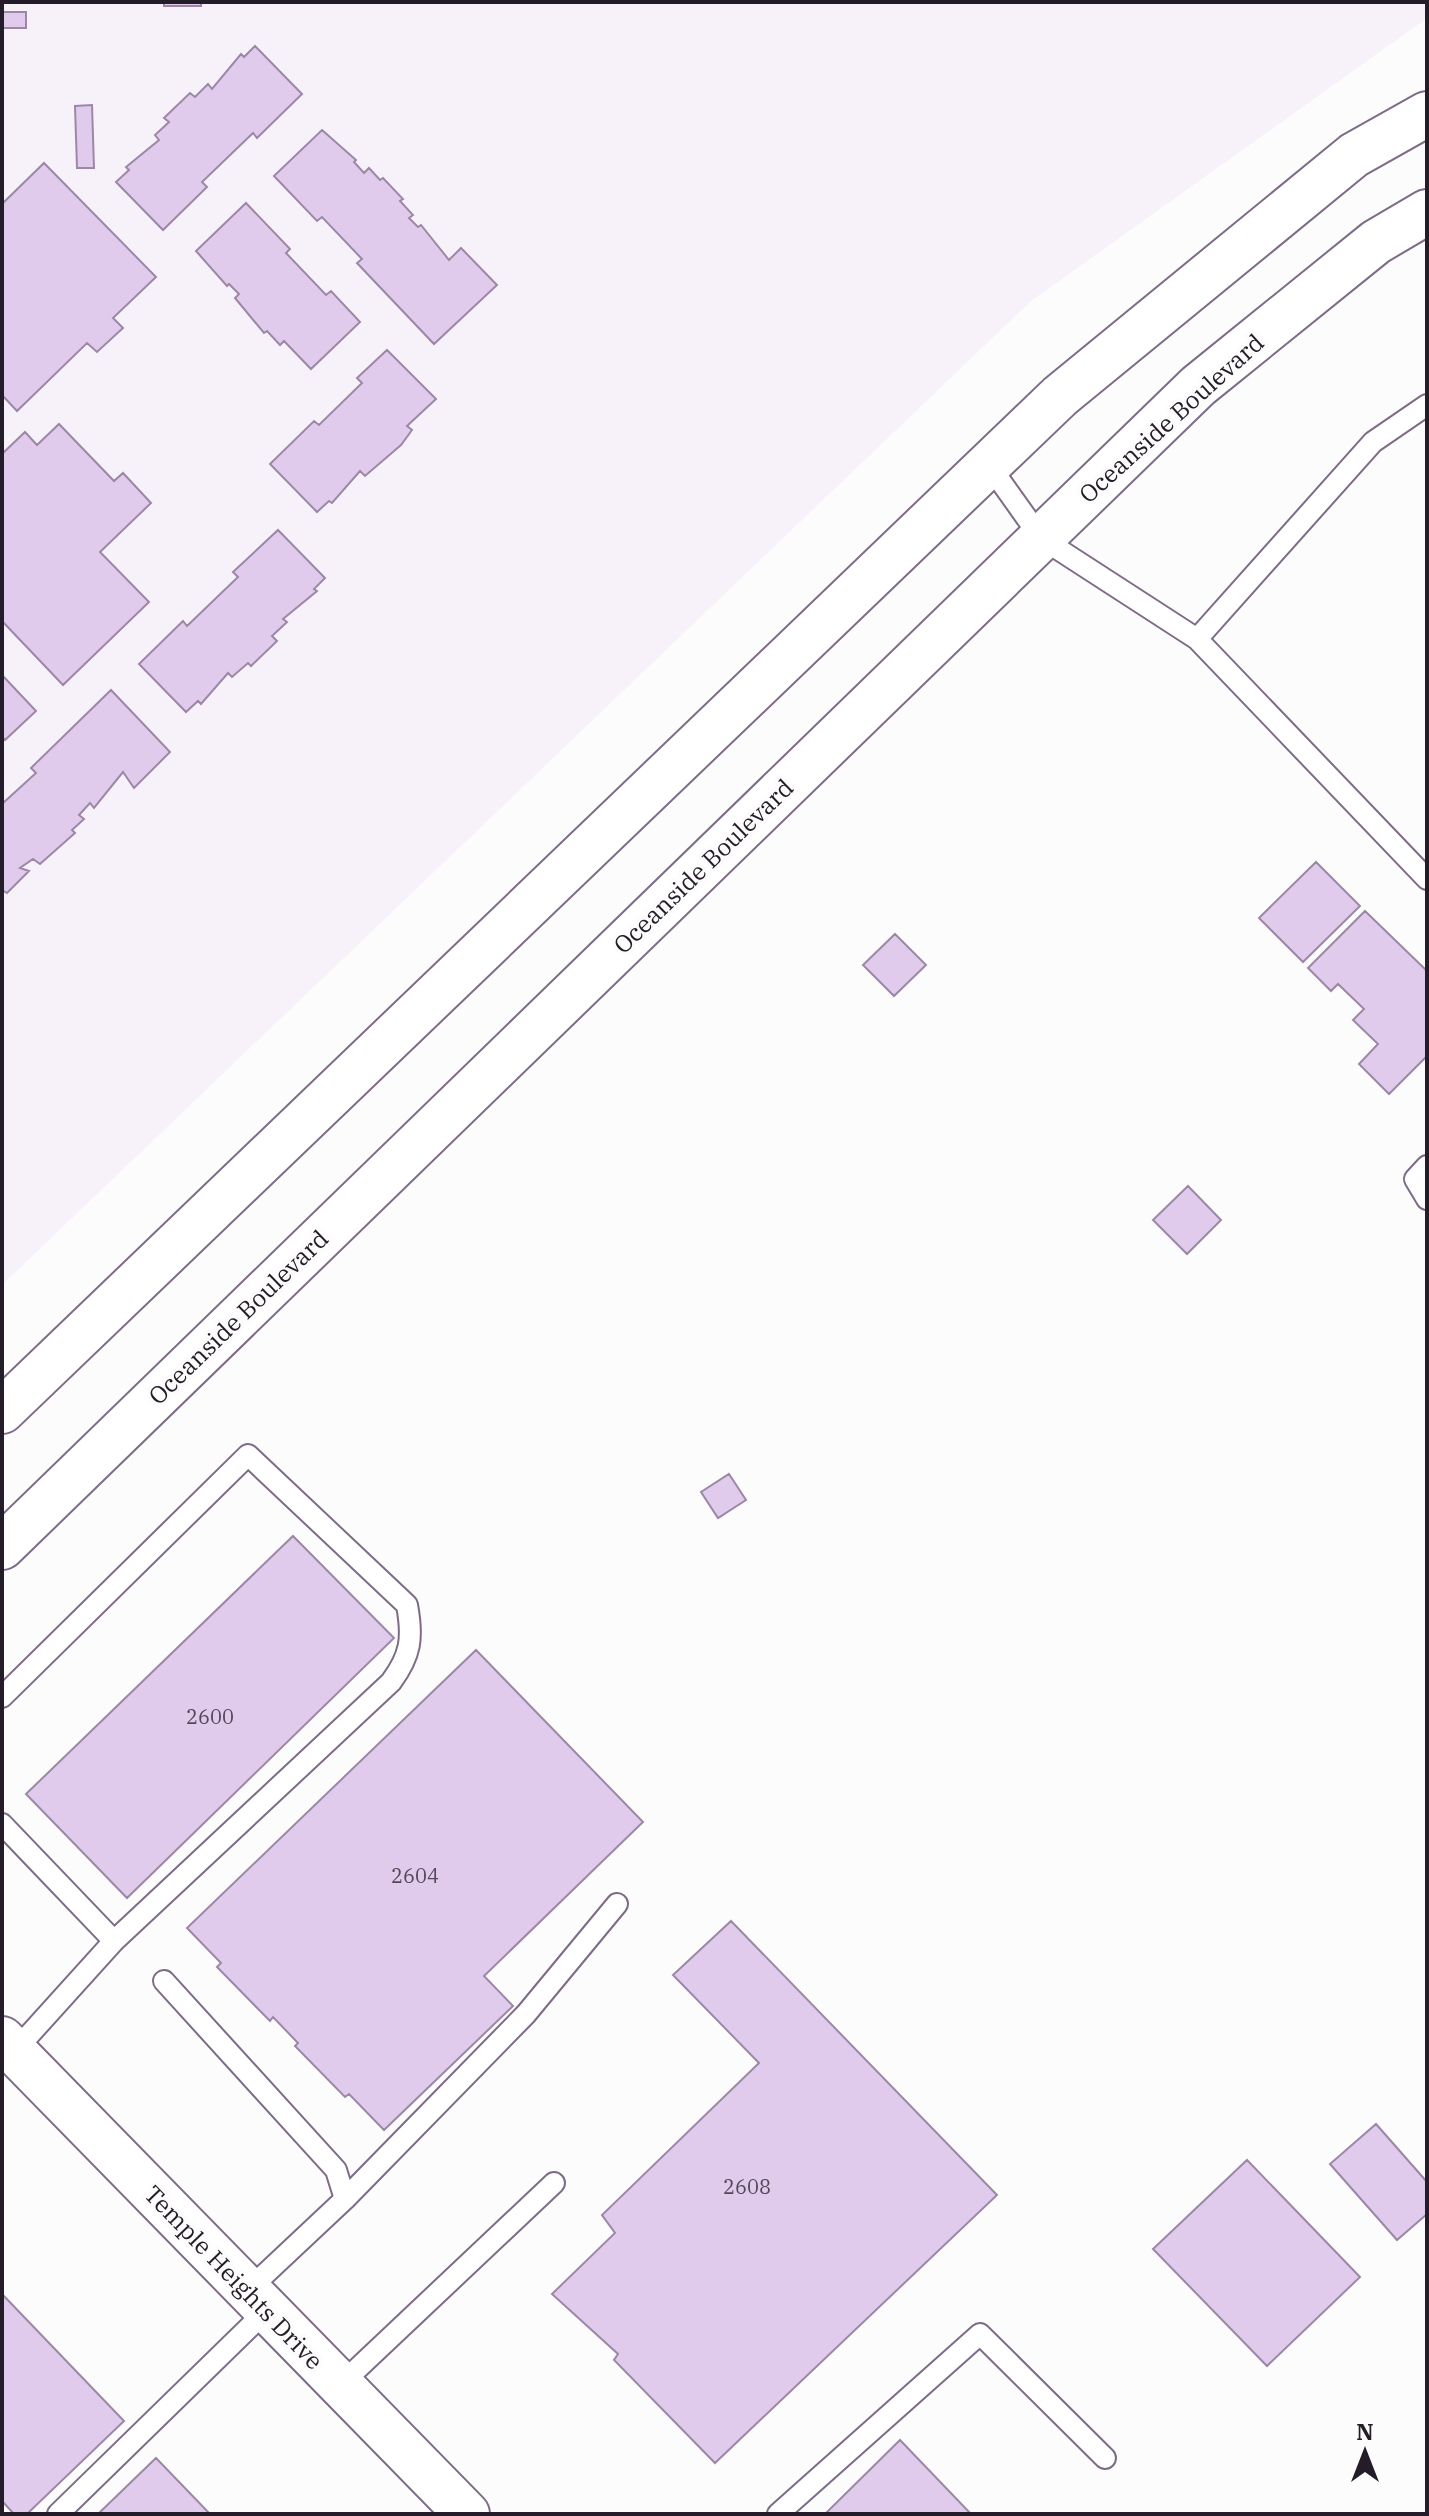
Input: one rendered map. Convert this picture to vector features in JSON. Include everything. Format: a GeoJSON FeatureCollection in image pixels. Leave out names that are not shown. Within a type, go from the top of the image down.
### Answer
{"type":"FeatureCollection","features":[{"type":"Feature","properties":{"kind":"main road"},"geometry":{"type":"LineString","coordinates":[[2,1411],[1060,396],[1354,155],[1427,114]]}},
{"type":"Feature","properties":{"kind":"main road","name":"Oceanside Boulevard"},"geometry":{"type":"LineString","coordinates":[[2,1547],[1198,386],[1376,242],[1427,212]]}},
{"type":"Feature","properties":{"kind":"main road","name":"Temple Heights Drive"},"geometry":{"type":"LineString","coordinates":[[6,2051],[467,2514]]}},
{"type":"Feature","properties":{"kind":"lane"},"geometry":{"type":"LineString","coordinates":[[1197,639],[1373,442],[1427,405]]}},
{"type":"Feature","properties":{"kind":"lane"},"geometry":{"type":"LineString","coordinates":[[989,465],[1041,538],[1197,639],[1427,879]]}},
{"type":"Feature","properties":{"kind":"lane"},"geometry":{"type":"LineString","coordinates":[[1427,1166],[1415,1179],[1427,1199]]}},
{"type":"Feature","properties":{"kind":"lane"},"geometry":{"type":"LineString","coordinates":[[2,1697],[248,1455],[407,1605],[411,1627],[407,1660],[391,1682],[114,1941],[6,2051]]}},
{"type":"Feature","properties":{"kind":"lane"},"geometry":{"type":"LineString","coordinates":[[2,1824],[114,1941]]}},
{"type":"Feature","properties":{"kind":"lane"},"geometry":{"type":"LineString","coordinates":[[58,2514],[257,2300],[345,2199],[526,2014],[617,1904]]}},
{"type":"Feature","properties":{"kind":"lane"},"geometry":{"type":"LineString","coordinates":[[164,1981],[336,2170],[345,2199]]}},
{"type":"Feature","properties":{"kind":"lane"},"geometry":{"type":"LineString","coordinates":[[340,2385],[554,2183]]}},
{"type":"Feature","properties":{"kind":"lane"},"geometry":{"type":"LineString","coordinates":[[778,2514],[980,2334],[1105,2458]]}},
{"type":"Feature","properties":{"kind":"shaded area"},"geometry":{"type":"Polygon","coordinates":[[[2,2],[1427,2],[1427,18],[1031,301],[2,1285],[2,2]]]}},
{"type":"Feature","properties":{"kind":"building"},"geometry":{"type":"Polygon","coordinates":[[[164,2],[201,2],[201,6],[164,6],[164,2]]]}},
{"type":"Feature","properties":{"kind":"building"},"geometry":{"type":"Polygon","coordinates":[[[2,12],[26,12],[26,28],[2,28],[2,12]]]}},
{"type":"Feature","properties":{"kind":"building"},"geometry":{"type":"Polygon","coordinates":[[[255,46],[302,94],[257,138],[253,133],[202,182],[207,187],[163,230],[116,182],[129,170],[126,167],[159,140],[155,135],[169,122],[164,118],[190,93],[195,97],[208,84],[212,89],[241,54],[244,57],[255,46]]]}},
{"type":"Feature","properties":{"kind":"building"},"geometry":{"type":"Polygon","coordinates":[[[92,105],[94,168],[77,168],[75,106],[92,105]]]}},
{"type":"Feature","properties":{"kind":"building"},"geometry":{"type":"Polygon","coordinates":[[[322,130],[356,160],[354,162],[364,173],[369,168],[380,180],[383,178],[403,199],[400,201],[413,215],[409,218],[418,227],[421,225],[449,260],[461,248],[497,285],[434,344],[357,263],[362,259],[322,217],[317,221],[274,176],[322,130]]]}},
{"type":"Feature","properties":{"kind":"building"},"geometry":{"type":"Polygon","coordinates":[[[44,163],[156,277],[113,318],[123,328],[97,352],[87,343],[17,411],[2,395],[2,204],[44,163]]]}},
{"type":"Feature","properties":{"kind":"building"},"geometry":{"type":"Polygon","coordinates":[[[246,203],[290,249],[286,253],[326,295],[331,291],[360,322],[311,369],[284,341],[280,345],[267,331],[264,333],[235,298],[239,294],[229,284],[227,286],[196,251],[246,203]]]}},
{"type":"Feature","properties":{"kind":"building"},"geometry":{"type":"Polygon","coordinates":[[[387,350],[436,399],[407,426],[412,430],[401,445],[365,476],[360,471],[332,503],[329,501],[317,512],[270,464],[314,421],[319,425],[362,383],[357,378],[387,350]]]}},
{"type":"Feature","properties":{"kind":"building"},"geometry":{"type":"Polygon","coordinates":[[[59,424],[114,481],[123,473],[151,503],[100,552],[149,602],[63,685],[2,621],[2,454],[25,432],[37,445],[59,424]]]}},
{"type":"Feature","properties":{"kind":"building"},"geometry":{"type":"Polygon","coordinates":[[[278,530],[325,578],[314,589],[317,591],[283,619],[287,622],[272,636],[277,641],[251,666],[248,663],[232,677],[228,673],[201,704],[198,701],[186,712],[139,664],[183,621],[187,626],[238,577],[233,572],[278,530]]]}},
{"type":"Feature","properties":{"kind":"building"},"geometry":{"type":"Polygon","coordinates":[[[2,675],[36,711],[5,740],[2,737],[2,675]]]}},
{"type":"Feature","properties":{"kind":"building"},"geometry":{"type":"Polygon","coordinates":[[[111,690],[170,752],[134,788],[123,772],[94,808],[90,803],[79,815],[84,819],[72,830],[75,833],[40,864],[33,859],[20,868],[29,871],[7,893],[2,890],[2,804],[36,773],[31,768],[111,690]]]}},
{"type":"Feature","properties":{"kind":"building"},"geometry":{"type":"Polygon","coordinates":[[[1316,862],[1360,906],[1303,962],[1259,918],[1316,862]]]}},
{"type":"Feature","properties":{"kind":"building"},"geometry":{"type":"Polygon","coordinates":[[[1365,911],[1427,971],[1427,1056],[1389,1094],[1359,1064],[1378,1044],[1353,1020],[1364,1009],[1338,984],[1331,991],[1308,968],[1365,911]]]}},
{"type":"Feature","properties":{"kind":"building"},"geometry":{"type":"Polygon","coordinates":[[[895,934],[926,965],[894,996],[863,965],[895,934]]]}},
{"type":"Feature","properties":{"kind":"building"},"geometry":{"type":"Polygon","coordinates":[[[1188,1186],[1221,1220],[1187,1254],[1153,1220],[1188,1186]]]}},
{"type":"Feature","properties":{"kind":"building"},"geometry":{"type":"Polygon","coordinates":[[[729,1474],[746,1500],[718,1518],[701,1492],[729,1474]]]}},
{"type":"Feature","properties":{"kind":"building"},"geometry":{"type":"Polygon","coordinates":[[[293,1536],[394,1638],[127,1898],[26,1794],[293,1536]]]}},
{"type":"Feature","properties":{"kind":"building"},"geometry":{"type":"Polygon","coordinates":[[[476,1650],[643,1822],[484,1976],[513,2006],[384,2130],[349,2094],[345,2097],[295,2046],[298,2043],[273,2017],[270,2021],[217,1967],[221,1963],[187,1928],[476,1650]]]}},
{"type":"Feature","properties":{"kind":"building"},"geometry":{"type":"Polygon","coordinates":[[[731,1921],[997,2195],[715,2463],[614,2360],[618,2354],[552,2294],[615,2233],[602,2215],[759,2063],[673,1975],[731,1921]]]}},
{"type":"Feature","properties":{"kind":"building"},"geometry":{"type":"Polygon","coordinates":[[[1376,2124],[1427,2182],[1427,2214],[1397,2240],[1330,2164],[1376,2124]]]}},
{"type":"Feature","properties":{"kind":"building"},"geometry":{"type":"Polygon","coordinates":[[[1247,2160],[1360,2277],[1267,2366],[1153,2249],[1247,2160]]]}},
{"type":"Feature","properties":{"kind":"building"},"geometry":{"type":"Polygon","coordinates":[[[2,2294],[124,2421],[27,2514],[14,2514],[2,2501],[2,2294]]]}},
{"type":"Feature","properties":{"kind":"building"},"geometry":{"type":"Polygon","coordinates":[[[900,2440],[971,2514],[825,2514],[900,2440]]]}},
{"type":"Feature","properties":{"kind":"building"},"geometry":{"type":"Polygon","coordinates":[[[156,2458],[210,2514],[98,2514],[156,2458]]]}}]}
